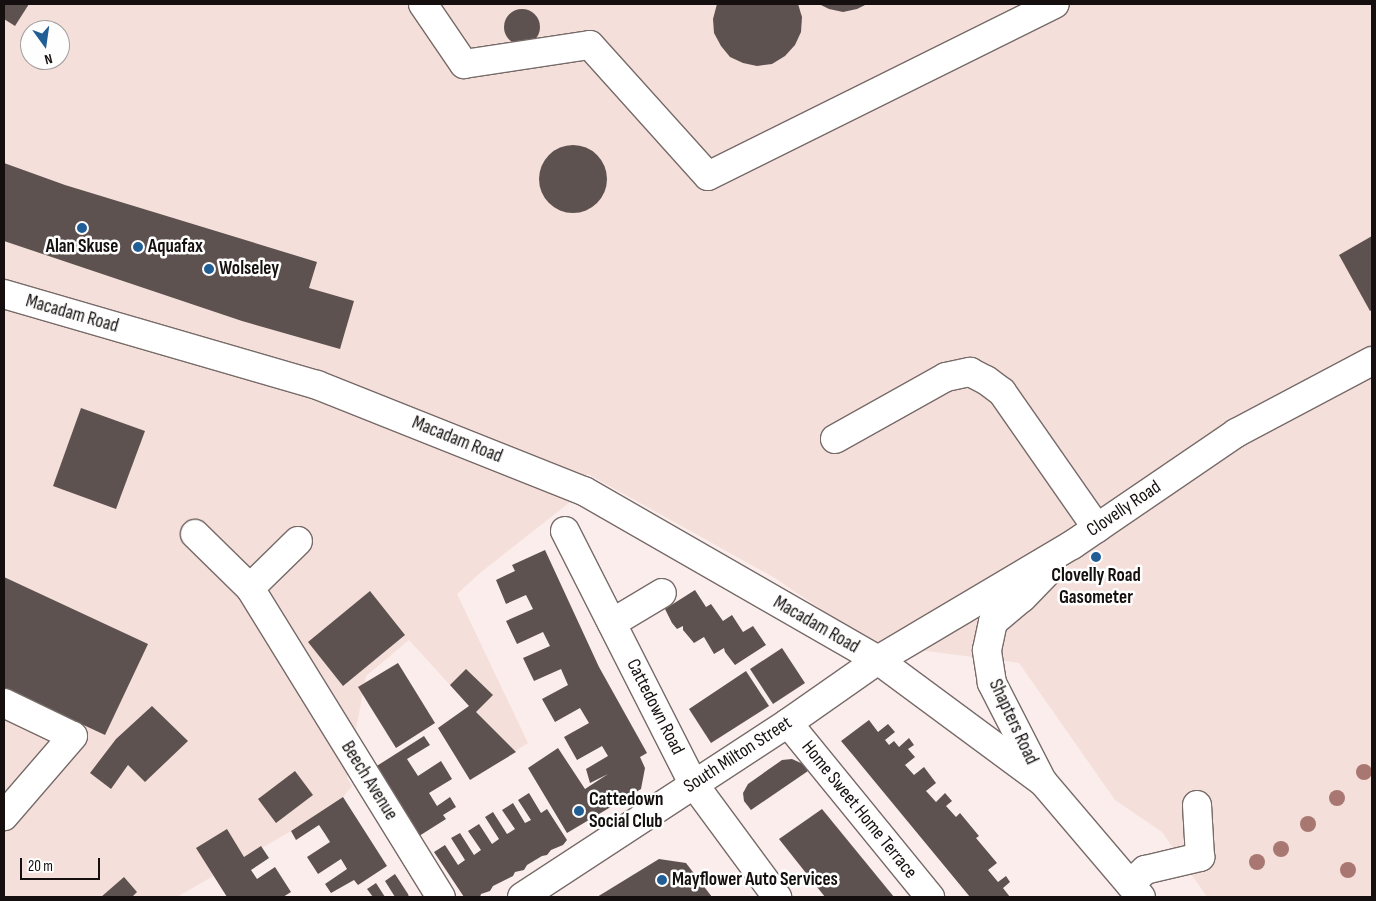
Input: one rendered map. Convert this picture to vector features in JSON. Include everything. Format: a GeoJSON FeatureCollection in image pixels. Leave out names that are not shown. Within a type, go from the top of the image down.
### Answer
{"type":"FeatureCollection","features":[{"type":"Feature","properties":{"kind":"street"},"geometry":{"type":"LineString","coordinates":[[423,4],[464,64],[590,45],[708,176],[1054,4]]}},
{"type":"Feature","properties":{"kind":"street","name":"Macadam Road"},"geometry":{"type":"LineString","coordinates":[[4,294],[317,385],[584,491],[878,660]]}},
{"type":"Feature","properties":{"kind":"street","name":"Clovelly Road"},"geometry":{"type":"LineString","coordinates":[[878,660],[1072,545],[1236,433],[1372,361]]}},
{"type":"Feature","properties":{"kind":"street"},"geometry":{"type":"LineString","coordinates":[[835,439],[946,377],[970,372],[986,380],[1002,392],[1097,528]]}},
{"type":"Feature","properties":{"kind":"street","name":"Cattedown Road"},"geometry":{"type":"LineString","coordinates":[[565,531],[694,784],[777,897]]}},
{"type":"Feature","properties":{"kind":"street","name":"Beech Avenue"},"geometry":{"type":"LineString","coordinates":[[195,534],[250,588],[441,897]]}},
{"type":"Feature","properties":{"kind":"street"},"geometry":{"type":"LineString","coordinates":[[250,588],[298,541]]}},
{"type":"Feature","properties":{"kind":"street","name":"Shapters Road"},"geometry":{"type":"LineString","coordinates":[[1042,782],[992,684],[987,650],[993,622],[1022,598],[1072,545]]}},
{"type":"Feature","properties":{"kind":"street"},"geometry":{"type":"LineString","coordinates":[[612,623],[662,593]]}},
{"type":"Feature","properties":{"kind":"street","name":"South Milton Street"},"geometry":{"type":"LineString","coordinates":[[522,897],[788,723],[878,660]]}},
{"type":"Feature","properties":{"kind":"street","name":"Shapters Road"},"geometry":{"type":"LineString","coordinates":[[878,660],[1042,782],[1136,890]]}},
{"type":"Feature","properties":{"kind":"street"},"geometry":{"type":"LineString","coordinates":[[4,703],[73,736],[4,816]]}},
{"type":"Feature","properties":{"kind":"street","name":"Home Sweet Home Terrace"},"geometry":{"type":"LineString","coordinates":[[788,723],[930,897]]}},
{"type":"Feature","properties":{"kind":"street"},"geometry":{"type":"LineString","coordinates":[[1136,890],[1145,870],[1200,857],[1197,805]]}},
{"type":"Feature","properties":{"kind":"shaded area"},"geometry":{"type":"Polygon","coordinates":[[[4,4],[1372,4],[1372,897],[1207,897],[1162,832],[1115,800],[1019,663],[872,644],[775,578],[588,474],[574,486],[584,491],[480,573],[457,594],[528,743],[470,780],[438,728],[469,706],[409,640],[366,676],[347,778],[352,786],[343,797],[291,831],[177,897],[4,897],[4,4]]]}},
{"type":"Feature","properties":{"kind":"building"},"geometry":{"type":"Polygon","coordinates":[[[4,4],[29,4],[15,26],[4,19],[4,4]]]}},
{"type":"Feature","properties":{"kind":"building"},"geometry":{"type":"Polygon","coordinates":[[[717,4],[798,4],[802,17],[801,32],[795,45],[785,56],[772,64],[757,66],[743,63],[730,57],[714,33],[713,19],[717,4]]]}},
{"type":"Feature","properties":{"kind":"building"},"geometry":{"type":"Polygon","coordinates":[[[819,4],[867,4],[857,9],[843,12],[829,9],[819,4]]]}},
{"type":"Feature","properties":{"kind":"building"},"geometry":{"type":"Polygon","coordinates":[[[522,9],[535,14],[540,27],[535,40],[522,45],[509,40],[504,27],[509,14],[522,9]]]}},
{"type":"Feature","properties":{"kind":"building"},"geometry":{"type":"Polygon","coordinates":[[[573,145],[586,148],[597,155],[604,166],[607,179],[604,192],[597,203],[586,210],[573,213],[560,210],[549,203],[542,192],[539,179],[542,166],[549,155],[560,148],[573,145]]]}},
{"type":"Feature","properties":{"kind":"building"},"geometry":{"type":"Polygon","coordinates":[[[4,163],[65,185],[317,262],[309,288],[354,301],[340,349],[242,321],[4,241],[4,163]]]}},
{"type":"Feature","properties":{"kind":"building"},"geometry":{"type":"Polygon","coordinates":[[[1372,236],[1372,310],[1370,311],[1339,255],[1372,236]]]}},
{"type":"Feature","properties":{"kind":"building"},"geometry":{"type":"Polygon","coordinates":[[[81,408],[145,431],[116,509],[53,486],[81,408]]]}},
{"type":"Feature","properties":{"kind":"building"},"geometry":{"type":"Polygon","coordinates":[[[545,550],[599,667],[647,753],[640,757],[645,768],[641,789],[567,833],[528,768],[558,748],[585,789],[608,774],[590,783],[586,769],[608,756],[602,746],[577,760],[564,737],[589,723],[580,708],[555,722],[542,699],[568,685],[561,669],[534,681],[523,658],[550,646],[543,632],[517,644],[506,621],[533,609],[526,595],[506,604],[496,580],[515,571],[512,565],[545,550]]]}},
{"type":"Feature","properties":{"kind":"building"},"geometry":{"type":"Polygon","coordinates":[[[4,577],[148,644],[105,735],[4,688],[4,577]]]}},
{"type":"Feature","properties":{"kind":"building"},"geometry":{"type":"Polygon","coordinates":[[[695,590],[706,607],[711,604],[723,621],[732,615],[743,632],[753,626],[766,645],[735,665],[724,648],[714,654],[704,637],[694,643],[683,630],[683,626],[677,629],[665,609],[695,590]]]}},
{"type":"Feature","properties":{"kind":"building"},"geometry":{"type":"Polygon","coordinates":[[[370,591],[405,635],[343,686],[308,642],[370,591]]]}},
{"type":"Feature","properties":{"kind":"building"},"geometry":{"type":"Polygon","coordinates":[[[782,648],[805,683],[773,704],[750,669],[782,648]]]}},
{"type":"Feature","properties":{"kind":"building"},"geometry":{"type":"Polygon","coordinates":[[[398,663],[435,723],[396,748],[358,687],[398,663]]]}},
{"type":"Feature","properties":{"kind":"building"},"geometry":{"type":"Polygon","coordinates":[[[466,669],[493,695],[476,712],[516,752],[470,780],[438,728],[469,706],[450,685],[466,669]]]}},
{"type":"Feature","properties":{"kind":"building"},"geometry":{"type":"Polygon","coordinates":[[[746,671],[769,706],[711,743],[689,709],[746,671]]]}},
{"type":"Feature","properties":{"kind":"building"},"geometry":{"type":"Polygon","coordinates":[[[152,706],[188,741],[145,782],[128,765],[111,789],[90,773],[116,739],[152,706]]]}},
{"type":"Feature","properties":{"kind":"building"},"geometry":{"type":"Polygon","coordinates":[[[869,720],[878,732],[888,724],[895,732],[885,740],[889,745],[894,741],[899,747],[909,738],[914,745],[908,749],[915,757],[905,765],[914,775],[924,767],[936,783],[926,791],[936,802],[945,793],[952,801],[946,806],[956,817],[960,813],[979,836],[976,838],[997,863],[988,870],[998,882],[1006,876],[1010,882],[1003,888],[1010,897],[970,897],[841,741],[869,720]]]}},
{"type":"Feature","properties":{"kind":"building"},"geometry":{"type":"Polygon","coordinates":[[[424,736],[430,745],[407,759],[418,776],[441,761],[452,779],[429,793],[437,806],[450,797],[456,807],[443,815],[446,819],[416,838],[372,769],[424,736]]]}},
{"type":"Feature","properties":{"kind":"building"},"geometry":{"type":"Polygon","coordinates":[[[792,759],[803,764],[808,771],[751,810],[744,801],[743,793],[748,784],[782,760],[792,759]]]}},
{"type":"Feature","properties":{"kind":"building"},"geometry":{"type":"Polygon","coordinates":[[[295,771],[313,795],[276,823],[258,799],[295,771]]]}},
{"type":"Feature","properties":{"kind":"building"},"geometry":{"type":"Polygon","coordinates":[[[529,793],[541,813],[547,809],[567,840],[563,845],[551,850],[547,855],[527,865],[524,870],[515,872],[513,876],[493,886],[490,891],[481,894],[480,897],[464,897],[434,852],[445,845],[458,865],[465,860],[451,838],[460,833],[474,855],[481,850],[468,831],[479,824],[492,844],[499,839],[485,817],[493,812],[507,834],[515,829],[502,810],[513,803],[525,823],[531,820],[518,800],[529,793]]]}},
{"type":"Feature","properties":{"kind":"building"},"geometry":{"type":"Polygon","coordinates":[[[343,797],[387,866],[358,885],[354,880],[331,893],[325,884],[347,869],[341,859],[318,874],[307,857],[330,842],[325,834],[319,825],[296,840],[291,831],[343,797]]]}},
{"type":"Feature","properties":{"kind":"building"},"geometry":{"type":"Polygon","coordinates":[[[822,809],[894,897],[825,897],[779,839],[822,809]]]}},
{"type":"Feature","properties":{"kind":"building"},"geometry":{"type":"Polygon","coordinates":[[[227,829],[244,857],[261,846],[269,858],[251,870],[257,879],[275,867],[291,892],[283,897],[227,897],[196,848],[227,829]]]}},
{"type":"Feature","properties":{"kind":"building","name":"Mayflower Auto Services"},"geometry":{"type":"Polygon","coordinates":[[[659,859],[686,863],[712,897],[597,897],[659,859]]]}},
{"type":"Feature","properties":{"kind":"building"},"geometry":{"type":"Polygon","coordinates":[[[395,874],[409,897],[395,897],[385,881],[395,874]]]}},
{"type":"Feature","properties":{"kind":"building"},"geometry":{"type":"Polygon","coordinates":[[[124,877],[137,892],[132,897],[101,897],[124,877]]]}},
{"type":"Feature","properties":{"kind":"building"},"geometry":{"type":"Polygon","coordinates":[[[376,883],[385,897],[373,897],[367,889],[376,883]]]}},
{"type":"Feature","properties":{"kind":"place","name":"Alan Skuse"},"geometry":{"type":"Point","coordinates":[82,228]}},
{"type":"Feature","properties":{"kind":"place","name":"Aquafax"},"geometry":{"type":"Point","coordinates":[138,247]}},
{"type":"Feature","properties":{"kind":"place","name":"Wolseley"},"geometry":{"type":"Point","coordinates":[209,269]}},
{"type":"Feature","properties":{"kind":"place","name":"Clovelly Road Gasometer"},"geometry":{"type":"Point","coordinates":[1096,557]}},
{"type":"Feature","properties":{"kind":"place","name":"Cattedown Social Club"},"geometry":{"type":"Point","coordinates":[579,811]}},
{"type":"Feature","properties":{"kind":"place","name":"Mayflower Auto Services"},"geometry":{"type":"Point","coordinates":[662,880]}}]}
